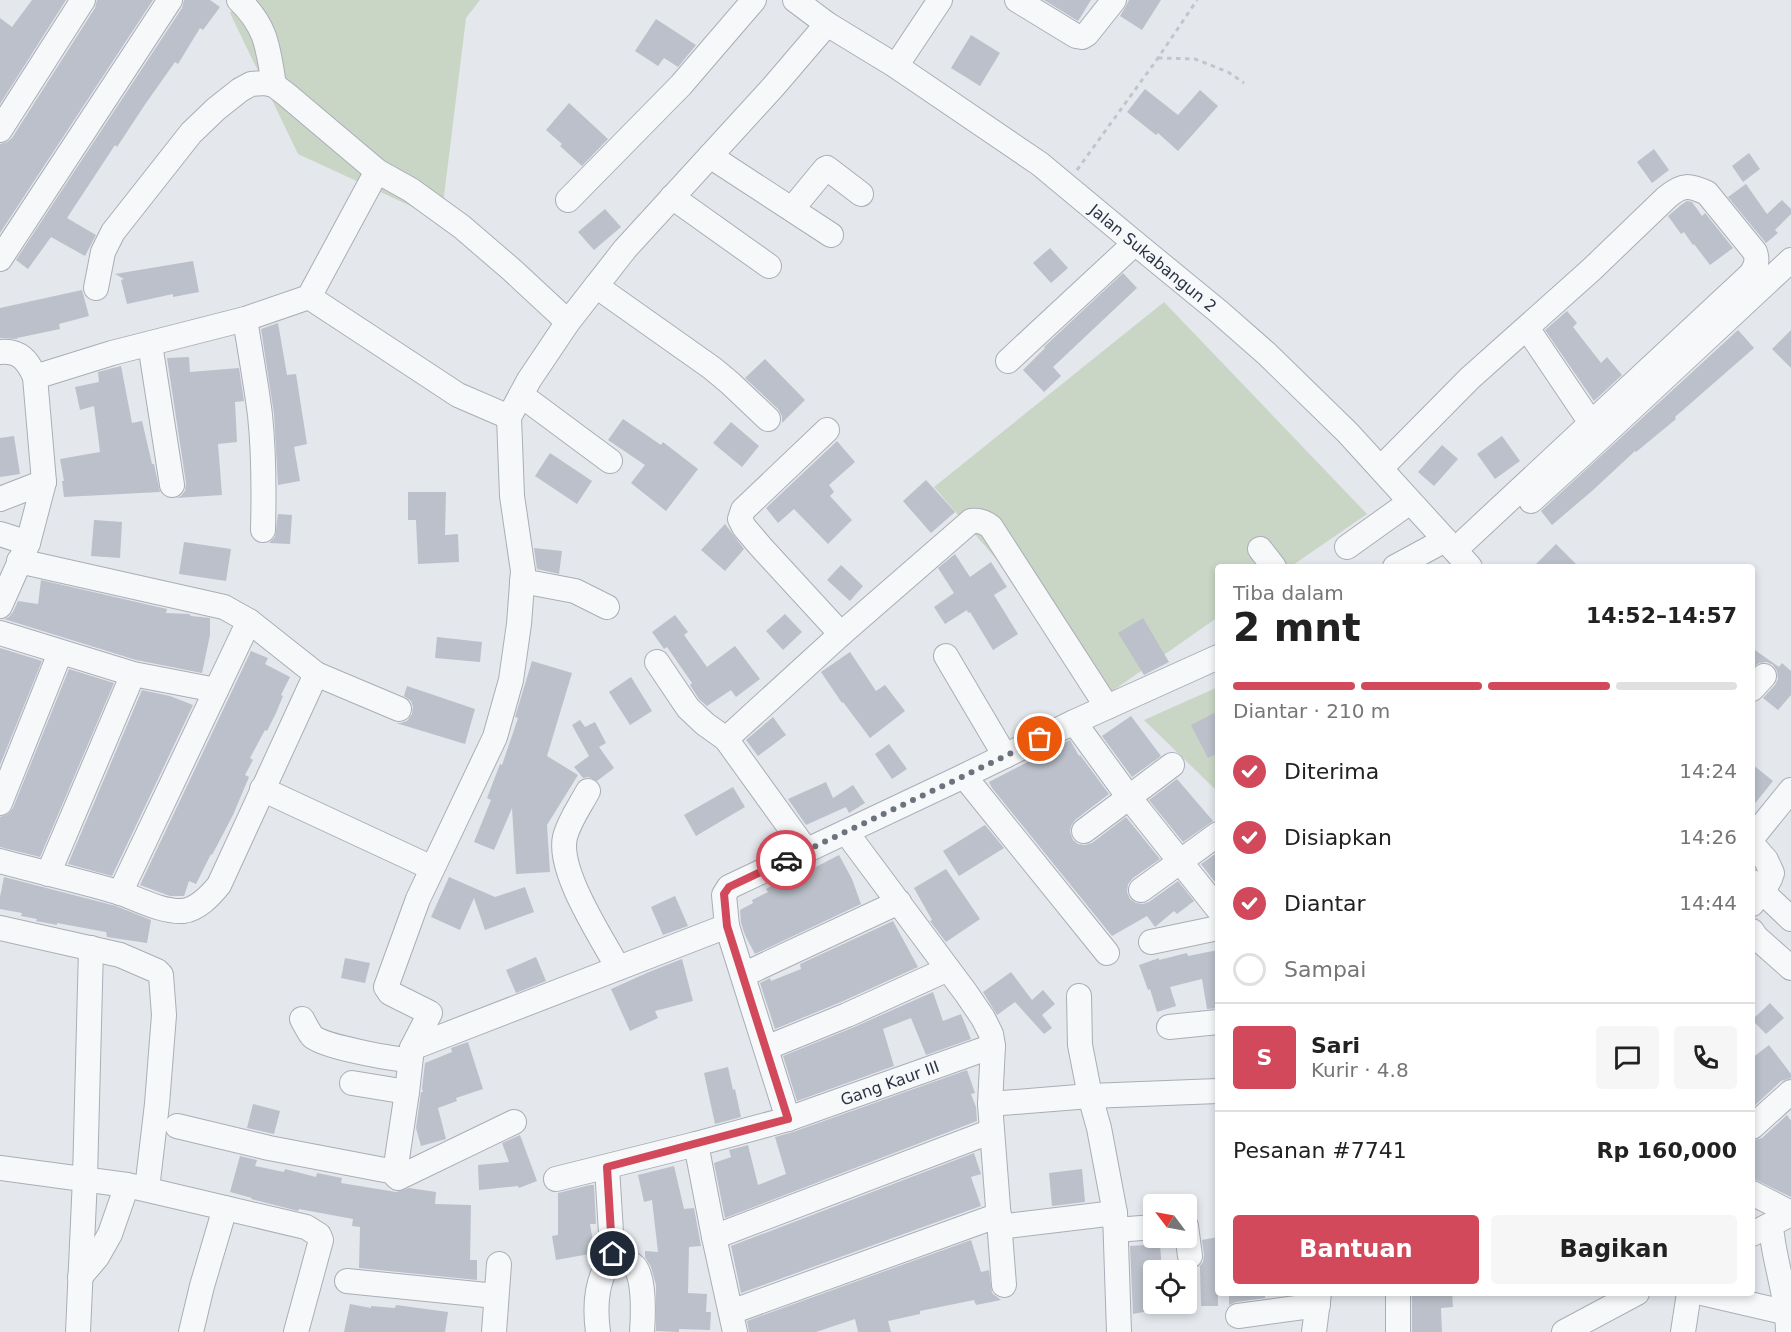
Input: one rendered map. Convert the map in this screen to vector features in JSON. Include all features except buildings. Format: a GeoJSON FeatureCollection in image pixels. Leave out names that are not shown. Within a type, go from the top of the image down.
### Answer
{"type":"FeatureCollection","features":[{"type":"Feature","properties":{"kind":"street"},"geometry":{"type":"LineString","coordinates":[[0,130],[83,0]]}},
{"type":"Feature","properties":{"kind":"street"},"geometry":{"type":"LineString","coordinates":[[0,259],[170,0]]}},
{"type":"Feature","properties":{"kind":"street"},"geometry":{"type":"LineString","coordinates":[[239,0],[262,29],[274,85]]}},
{"type":"Feature","properties":{"kind":"street"},"geometry":{"type":"LineString","coordinates":[[568,200],[681,85],[754,0]]}},
{"type":"Feature","properties":{"kind":"street","name":"Jalan Sukabangun 2"},"geometry":{"type":"LineString","coordinates":[[795,0],[827,24],[896,66],[1040,164],[1218,311],[1267,354],[1341,426],[1459,555]]}},
{"type":"Feature","properties":{"kind":"street"},"geometry":{"type":"LineString","coordinates":[[896,66],[940,0]]}},
{"type":"Feature","properties":{"kind":"street"},"geometry":{"type":"LineString","coordinates":[[1017,0],[1076,36],[1082,37],[1088,34],[1114,0]]}},
{"type":"Feature","properties":{"kind":"street"},"geometry":{"type":"LineString","coordinates":[[514,1122],[396,1177],[411,1054],[430,1012],[390,993],[386,987],[418,899],[495,737],[511,680],[519,624],[523,571],[512,496],[509,417],[568,322],[625,249],[774,86],[827,24]]}},
{"type":"Feature","properties":{"kind":"street"},"geometry":{"type":"LineString","coordinates":[[96,288],[103,252],[113,232],[191,133],[240,90],[259,82],[274,85],[377,171],[411,190],[462,227],[568,322]]}},
{"type":"Feature","properties":{"kind":"street"},"geometry":{"type":"LineString","coordinates":[[710,156],[831,235]]}},
{"type":"Feature","properties":{"kind":"street"},"geometry":{"type":"LineString","coordinates":[[792,209],[827,168],[861,194]]}},
{"type":"Feature","properties":{"kind":"street"},"geometry":{"type":"LineString","coordinates":[[36,377],[245,319],[309,297],[377,171]]}},
{"type":"Feature","properties":{"kind":"street"},"geometry":{"type":"LineString","coordinates":[[1381,468],[1470,378],[1591,270],[1675,190],[1686,186],[1707,193],[1755,252],[1756,266],[1751,274],[1591,423],[1459,555]]}},
{"type":"Feature","properties":{"kind":"street"},"geometry":{"type":"LineString","coordinates":[[672,197],[769,266]]}},
{"type":"Feature","properties":{"kind":"street"},"geometry":{"type":"LineString","coordinates":[[1008,361],[1135,243]]}},
{"type":"Feature","properties":{"kind":"street"},"geometry":{"type":"LineString","coordinates":[[1411,564],[1459,555],[1508,522],[1787,274]]}},
{"type":"Feature","properties":{"kind":"street"},"geometry":{"type":"LineString","coordinates":[[596,286],[712,368],[768,419]]}},
{"type":"Feature","properties":{"kind":"street"},"geometry":{"type":"LineString","coordinates":[[309,297],[458,394],[509,417]]}},
{"type":"Feature","properties":{"kind":"street"},"geometry":{"type":"LineString","coordinates":[[245,319],[263,447],[265,486],[263,530]]}},
{"type":"Feature","properties":{"kind":"street"},"geometry":{"type":"LineString","coordinates":[[1527,328],[1591,423]]}},
{"type":"Feature","properties":{"kind":"street"},"geometry":{"type":"LineString","coordinates":[[150,344],[172,485]]}},
{"type":"Feature","properties":{"kind":"street"},"geometry":{"type":"LineString","coordinates":[[0,352],[12,351],[22,356],[36,377],[44,482],[23,552],[0,606]]}},
{"type":"Feature","properties":{"kind":"street"},"geometry":{"type":"LineString","coordinates":[[521,395],[610,461]]}},
{"type":"Feature","properties":{"kind":"street"},"geometry":{"type":"LineString","coordinates":[[827,430],[743,510],[740,519],[761,547],[841,634]]}},
{"type":"Feature","properties":{"kind":"street"},"geometry":{"type":"LineString","coordinates":[[0,499],[44,482]]}},
{"type":"Feature","properties":{"kind":"street"},"geometry":{"type":"LineString","coordinates":[[1347,547],[1410,502]]}},
{"type":"Feature","properties":{"kind":"street"},"geometry":{"type":"LineString","coordinates":[[726,740],[841,634],[971,520],[983,522],[991,527],[1107,707]]}},
{"type":"Feature","properties":{"kind":"street"},"geometry":{"type":"LineString","coordinates":[[0,534],[23,552],[224,607],[249,621],[316,674],[399,709]]}},
{"type":"Feature","properties":{"kind":"street"},"geometry":{"type":"LineString","coordinates":[[522,581],[575,591],[608,607]]}},
{"type":"Feature","properties":{"kind":"street"},"geometry":{"type":"LineString","coordinates":[[120,893],[249,621]]}},
{"type":"Feature","properties":{"kind":"street"},"geometry":{"type":"LineString","coordinates":[[0,633],[134,674],[216,690]]}},
{"type":"Feature","properties":{"kind":"street"},"geometry":{"type":"LineString","coordinates":[[0,803],[60,653]]}},
{"type":"Feature","properties":{"kind":"street"},"geometry":{"type":"LineString","coordinates":[[946,656],[1005,756]]}},
{"type":"Feature","properties":{"kind":"street"},"geometry":{"type":"LineString","coordinates":[[788,1119],[727,926],[724,894],[727,889],[1074,722],[1215,658]]}},
{"type":"Feature","properties":{"kind":"street"},"geometry":{"type":"LineString","coordinates":[[657,662],[688,708],[726,740],[806,850]]}},
{"type":"Feature","properties":{"kind":"street"},"geometry":{"type":"LineString","coordinates":[[48,874],[134,674]]}},
{"type":"Feature","properties":{"kind":"street"},"geometry":{"type":"LineString","coordinates":[[0,861],[179,911],[208,899],[219,885],[316,674]]}},
{"type":"Feature","properties":{"kind":"street"},"geometry":{"type":"LineString","coordinates":[[1074,722],[1128,796],[1215,905]]}},
{"type":"Feature","properties":{"kind":"street"},"geometry":{"type":"LineString","coordinates":[[1084,831],[1172,765]]}},
{"type":"Feature","properties":{"kind":"street"},"geometry":{"type":"LineString","coordinates":[[964,776],[1107,953]]}},
{"type":"Feature","properties":{"kind":"street"},"geometry":{"type":"LineString","coordinates":[[262,789],[432,868]]}},
{"type":"Feature","properties":{"kind":"street"},"geometry":{"type":"LineString","coordinates":[[1755,834],[1791,790]]}},
{"type":"Feature","properties":{"kind":"street"},"geometry":{"type":"LineString","coordinates":[[588,791],[569,828],[564,850],[568,871],[577,891],[618,968]]}},
{"type":"Feature","properties":{"kind":"street"},"geometry":{"type":"LineString","coordinates":[[846,832],[948,969],[983,1018],[991,1034],[993,1046],[990,1104],[1004,1285]]}},
{"type":"Feature","properties":{"kind":"street"},"geometry":{"type":"LineString","coordinates":[[1141,890],[1215,836]]}},
{"type":"Feature","properties":{"kind":"street"},"geometry":{"type":"LineString","coordinates":[[1755,847],[1766,860],[1772,873],[1770,882],[1755,893],[1791,919]]}},
{"type":"Feature","properties":{"kind":"street"},"geometry":{"type":"LineString","coordinates":[[743,975],[899,902]]}},
{"type":"Feature","properties":{"kind":"street"},"geometry":{"type":"LineString","coordinates":[[302,1019],[313,1037],[394,1059],[727,926]]}},
{"type":"Feature","properties":{"kind":"street"},"geometry":{"type":"LineString","coordinates":[[0,928],[120,955],[158,971],[161,975],[164,1015],[157,1104],[137,1187],[97,1257],[80,1277]]}},
{"type":"Feature","properties":{"kind":"street"},"geometry":{"type":"LineString","coordinates":[[1151,942],[1215,929]]}},
{"type":"Feature","properties":{"kind":"street"},"geometry":{"type":"LineString","coordinates":[[1755,936],[1791,968]]}},
{"type":"Feature","properties":{"kind":"street"},"geometry":{"type":"LineString","coordinates":[[78,1332],[91,948]]}},
{"type":"Feature","properties":{"kind":"street"},"geometry":{"type":"LineString","coordinates":[[766,1048],[847,1015],[948,969]]}},
{"type":"Feature","properties":{"kind":"street"},"geometry":{"type":"LineString","coordinates":[[1079,996],[1080,1045],[1099,1128],[1115,1222],[1119,1332]]}},
{"type":"Feature","properties":{"kind":"street"},"geometry":{"type":"LineString","coordinates":[[1169,1027],[1215,1022]]}},
{"type":"Feature","properties":{"kind":"street","name":"Gang Kaur III"},"geometry":{"type":"LineString","coordinates":[[556,1179],[788,1119],[993,1046]]}},
{"type":"Feature","properties":{"kind":"street"},"geometry":{"type":"LineString","coordinates":[[352,1083],[407,1092]]}},
{"type":"Feature","properties":{"kind":"street"},"geometry":{"type":"LineString","coordinates":[[990,1104],[1090,1096],[1215,1091]]}},
{"type":"Feature","properties":{"kind":"street"},"geometry":{"type":"LineString","coordinates":[[1755,1124],[1791,1092]]}},
{"type":"Feature","properties":{"kind":"street"},"geometry":{"type":"LineString","coordinates":[[177,1126],[269,1149],[395,1172]]}},
{"type":"Feature","properties":{"kind":"street"},"geometry":{"type":"LineString","coordinates":[[714,1237],[992,1131]]}},
{"type":"Feature","properties":{"kind":"street"},"geometry":{"type":"LineString","coordinates":[[696,1144],[733,1322],[999,1221],[1115,1222],[1143,1226]]}},
{"type":"Feature","properties":{"kind":"street"},"geometry":{"type":"LineString","coordinates":[[598,1332],[596,1311],[600,1279],[613,1254],[607,1167]]}},
{"type":"Feature","properties":{"kind":"street"},"geometry":{"type":"LineString","coordinates":[[0,1168],[137,1187],[306,1227],[320,1236],[321,1240],[296,1332]]}},
{"type":"Feature","properties":{"kind":"street"},"geometry":{"type":"LineString","coordinates":[[1711,1296],[1788,1322],[1769,1236],[1791,1214],[1755,1195]]}},
{"type":"Feature","properties":{"kind":"street"},"geometry":{"type":"LineString","coordinates":[[191,1332],[225,1208]]}},
{"type":"Feature","properties":{"kind":"street"},"geometry":{"type":"LineString","coordinates":[[1189,1248],[1190,1256]]}},
{"type":"Feature","properties":{"kind":"street"},"geometry":{"type":"LineString","coordinates":[[613,1254],[634,1265],[638,1272],[644,1308],[642,1332]]}},
{"type":"Feature","properties":{"kind":"street"},"geometry":{"type":"LineString","coordinates":[[494,1332],[499,1264]]}},
{"type":"Feature","properties":{"kind":"street"},"geometry":{"type":"LineString","coordinates":[[347,1281],[496,1296]]}},
{"type":"Feature","properties":{"kind":"street"},"geometry":{"type":"LineString","coordinates":[[1398,1296],[1398,1332]]}},
{"type":"Feature","properties":{"kind":"street"},"geometry":{"type":"LineString","coordinates":[[1564,1332],[1631,1296]]}},
{"type":"Feature","properties":{"kind":"street"},"geometry":{"type":"LineString","coordinates":[[1683,1332],[1689,1296]]}},
{"type":"Feature","properties":{"kind":"street"},"geometry":{"type":"LineString","coordinates":[[1238,1316],[1318,1299],[1314,1332]]}},
{"type":"Feature","properties":{"kind":"path"},"geometry":{"type":"LineString","coordinates":[[1066,185],[1197,0]]}},
{"type":"Feature","properties":{"kind":"path"},"geometry":{"type":"LineString","coordinates":[[1158,58],[1195,59],[1228,72],[1244,83]]}},
{"type":"Feature","properties":{"kind":"green space"},"geometry":{"type":"Polygon","coordinates":[[[241,0],[480,0],[466,18],[441,220],[298,154],[230,13],[241,0]]]}},
{"type":"Feature","properties":{"kind":"green space"},"geometry":{"type":"Polygon","coordinates":[[[1164,302],[1367,514],[1294,564],[1215,564],[1215,619],[1111,692],[934,487],[1164,302]]]}},
{"type":"Feature","properties":{"kind":"green space"},"geometry":{"type":"Polygon","coordinates":[[[1215,688],[1215,789],[1144,720],[1215,688]]]}},
{"type":"Feature","properties":{"kind":"way so far"},"geometry":{"type":"LineString","coordinates":[[786,860],[1040,739]]}},
{"type":"Feature","properties":{"kind":"route"},"geometry":{"type":"LineString","coordinates":[[613,1254],[607,1167],[788,1119],[727,926],[724,894],[729,887],[786,860]]}}]}
